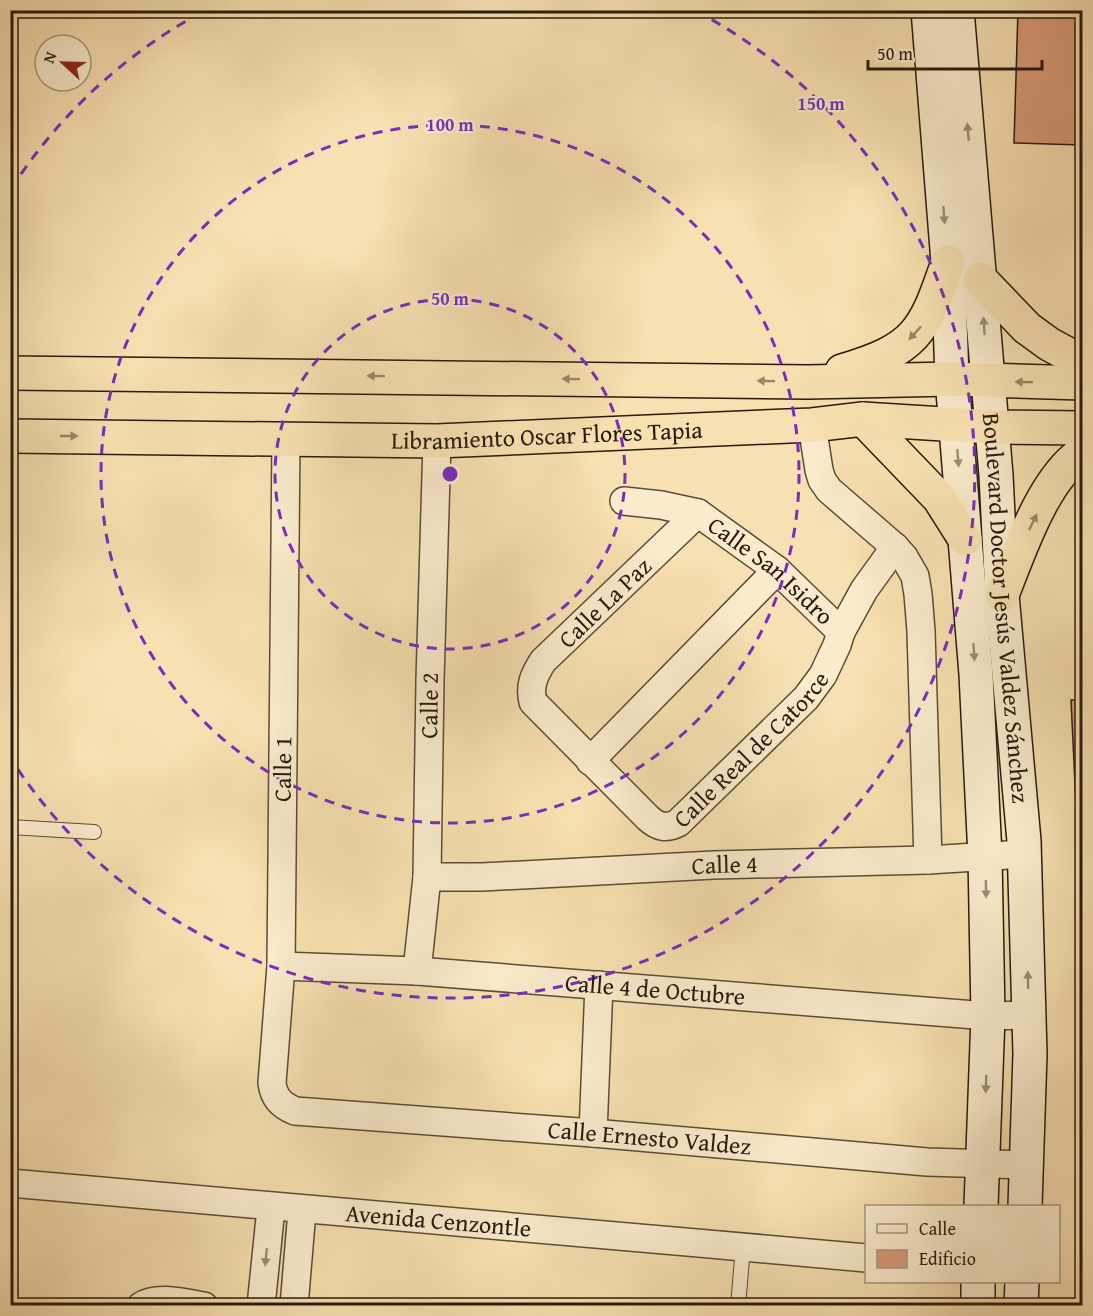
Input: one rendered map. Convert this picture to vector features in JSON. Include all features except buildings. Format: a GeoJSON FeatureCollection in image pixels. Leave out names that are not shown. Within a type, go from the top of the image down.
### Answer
{"type":"FeatureCollection","features":[{"type":"Feature","properties":{"kind":"highway"},"geometry":{"type":"LineString","coordinates":[[808,381],[887,356],[903,346],[920,329],[932,308],[948,262]]}},
{"type":"Feature","properties":{"kind":"highway"},"geometry":{"type":"LineString","coordinates":[[980,279],[1028,328],[1049,344],[1083,362]]}},
{"type":"Feature","properties":{"kind":"highway","name":"Libramiento Oscar Flores Tapia"},"geometry":{"type":"LineString","coordinates":[[10,373],[808,381],[952,379],[1083,383]]}},
{"type":"Feature","properties":{"kind":"highway"},"geometry":{"type":"LineString","coordinates":[[863,419],[939,498],[965,539]]}},
{"type":"Feature","properties":{"kind":"highway","name":"Libramiento Oscar Flores Tapia"},"geometry":{"type":"LineString","coordinates":[[10,436],[437,441],[812,425],[863,419],[991,427],[1083,428]]}},
{"type":"Feature","properties":{"kind":"highway"},"geometry":{"type":"LineString","coordinates":[[1002,595],[1022,544],[1045,497],[1066,465],[1083,453]]}},
{"type":"Feature","properties":{"kind":"main road","name":"Boulevard Doctor Jesús Valdez Sánchez"},"geometry":{"type":"LineString","coordinates":[[928,10],[948,262],[952,379],[976,675],[986,856],[988,1016],[981,1205]]}},
{"type":"Feature","properties":{"kind":"main road","name":"Boulevard Doctor Jesús Valdez Sánchez"},"geometry":{"type":"LineString","coordinates":[[957,10],[1024,854],[1030,1054],[1025,1205]]}},
{"type":"Feature","properties":{"kind":"main road"},"geometry":{"type":"LineString","coordinates":[[978,1283],[978,1305]]}},
{"type":"Feature","properties":{"kind":"main road"},"geometry":{"type":"LineString","coordinates":[[1021,1305],[1022,1283]]}},
{"type":"Feature","properties":{"kind":"street"},"geometry":{"type":"LineString","coordinates":[[812,425],[822,480],[829,490],[850,509],[895,546],[915,576],[918,594],[928,860]]}},
{"type":"Feature","properties":{"kind":"street","name":"Calle 1"},"geometry":{"type":"LineString","coordinates":[[276,1097],[272,1083],[281,966],[286,439]]}},
{"type":"Feature","properties":{"kind":"street","name":"Calle 2"},"geometry":{"type":"LineString","coordinates":[[417,971],[427,877],[437,441]]}},
{"type":"Feature","properties":{"kind":"street"},"geometry":{"type":"LineString","coordinates":[[624,501],[661,505],[698,513]]}},
{"type":"Feature","properties":{"kind":"street","name":"Calle San Isidro"},"geometry":{"type":"LineString","coordinates":[[698,513],[777,570],[841,632]]}},
{"type":"Feature","properties":{"kind":"street","name":"Calle La Paz"},"geometry":{"type":"LineString","coordinates":[[533,702],[531,687],[535,674],[543,661],[698,513]]}},
{"type":"Feature","properties":{"kind":"street","name":"Calle Real de Catorce"},"geometry":{"type":"LineString","coordinates":[[533,702],[654,824],[671,826],[678,823],[806,698],[823,675],[841,632],[864,590],[895,546]]}},
{"type":"Feature","properties":{"kind":"street"},"geometry":{"type":"LineString","coordinates":[[590,761],[777,570]]}},
{"type":"Feature","properties":{"kind":"street","name":"Calle 4"},"geometry":{"type":"LineString","coordinates":[[427,877],[482,877],[714,865],[928,860],[1024,854]]}},
{"type":"Feature","properties":{"kind":"street","name":"Calle 4 de Octubre"},"geometry":{"type":"LineString","coordinates":[[281,966],[417,971],[988,1016],[1029,1015]]}},
{"type":"Feature","properties":{"kind":"street"},"geometry":{"type":"LineString","coordinates":[[593,1133],[599,985]]}},
{"type":"Feature","properties":{"kind":"street","name":"Calle Ernesto Valdez"},"geometry":{"type":"LineString","coordinates":[[276,1097],[283,1106],[295,1111],[593,1133],[927,1162],[1028,1165]]}},
{"type":"Feature","properties":{"kind":"street","name":"Avenida Cenzontle"},"geometry":{"type":"LineString","coordinates":[[10,1183],[302,1211],[865,1258]]}},
{"type":"Feature","properties":{"kind":"street"},"geometry":{"type":"LineString","coordinates":[[261,1305],[271,1208]]}},
{"type":"Feature","properties":{"kind":"street"},"geometry":{"type":"LineString","coordinates":[[294,1305],[302,1211]]}},
{"type":"Feature","properties":{"kind":"street"},"geometry":{"type":"LineString","coordinates":[[141,1305],[146,1302],[164,1301],[204,1305]]}},
{"type":"Feature","properties":{"kind":"lane"},"geometry":{"type":"LineString","coordinates":[[10,827],[94,832]]}},
{"type":"Feature","properties":{"kind":"lane"},"geometry":{"type":"LineString","coordinates":[[738,1305],[743,1247]]}}]}
